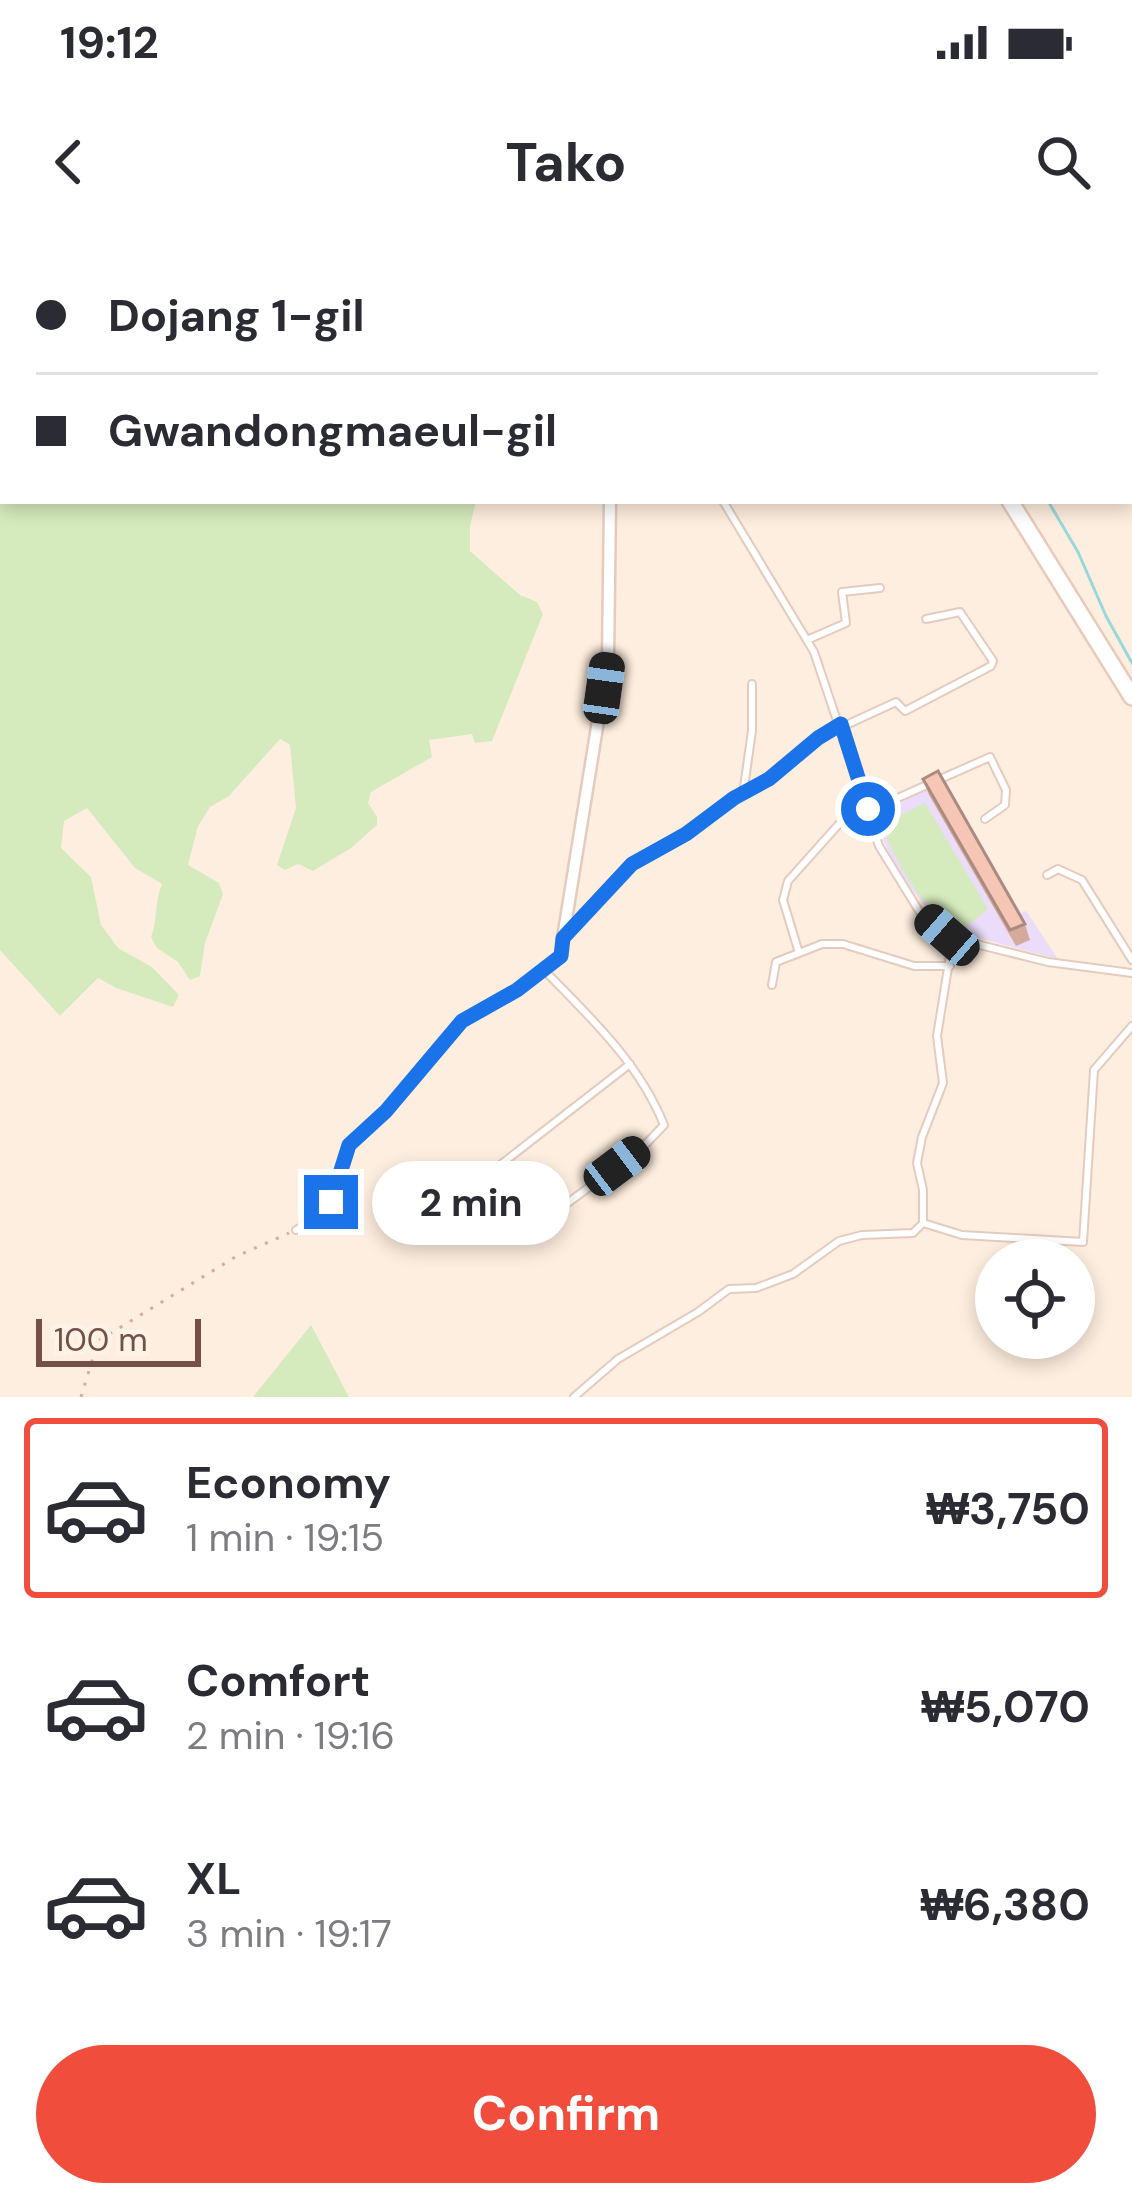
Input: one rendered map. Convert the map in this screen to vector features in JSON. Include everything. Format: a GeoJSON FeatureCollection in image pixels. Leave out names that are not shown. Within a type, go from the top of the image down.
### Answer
{"type":"FeatureCollection","features":[{"type":"Feature","properties":{"kind":"street"},"geometry":{"type":"LineString","coordinates":[[563,938],[608,659],[610,504]]}},
{"type":"Feature","properties":{"kind":"street"},"geometry":{"type":"LineString","coordinates":[[1012,504],[1132,697]]}},
{"type":"Feature","properties":{"kind":"lane"},"geometry":{"type":"LineString","coordinates":[[725,504],[807,640],[841,724],[879,847],[919,910],[953,937],[1048,962],[1132,973]]}},
{"type":"Feature","properties":{"kind":"lane"},"geometry":{"type":"LineString","coordinates":[[807,640],[846,623],[842,592],[880,588]]}},
{"type":"Feature","properties":{"kind":"lane"},"geometry":{"type":"LineString","coordinates":[[296,1230],[319,1217],[331,1202],[349,1145],[386,1111],[462,1021],[545,971],[561,956],[563,938],[632,864],[686,834],[841,724],[896,702],[905,711],[926,703],[991,666],[993,661],[981,640],[960,612],[926,619]]}},
{"type":"Feature","properties":{"kind":"lane"},"geometry":{"type":"LineString","coordinates":[[743,794],[752,731],[752,684]]}},
{"type":"Feature","properties":{"kind":"lane"},"geometry":{"type":"LineString","coordinates":[[799,953],[783,900],[788,881],[839,824],[990,757],[1006,790],[1005,805],[985,818]]}},
{"type":"Feature","properties":{"kind":"lane"},"geometry":{"type":"LineString","coordinates":[[1046,875],[1058,869],[1082,880],[1132,960]]}},
{"type":"Feature","properties":{"kind":"lane"},"geometry":{"type":"LineString","coordinates":[[574,1397],[619,1359],[729,1289],[756,1288],[781,1279],[839,1241],[913,1233],[923,1222],[917,1162],[943,1083],[937,1036],[953,937]]}},
{"type":"Feature","properties":{"kind":"lane"},"geometry":{"type":"LineString","coordinates":[[772,985],[776,962],[822,944],[843,944],[914,966],[950,966]]}},
{"type":"Feature","properties":{"kind":"lane"},"geometry":{"type":"LineString","coordinates":[[545,971],[610,1038],[630,1064],[664,1125],[643,1147],[566,1205],[533,1202],[470,1228],[448,1216],[450,1206],[464,1193],[630,1064]]}},
{"type":"Feature","properties":{"kind":"lane"},"geometry":{"type":"LineString","coordinates":[[923,1222],[962,1235],[1082,1242],[1094,1070],[1132,1026]]}},
{"type":"Feature","properties":{"kind":"path"},"geometry":{"type":"LineString","coordinates":[[81,1397],[98,1341],[237,1256],[296,1230]]}},
{"type":"Feature","properties":{"kind":"shaded area"},"geometry":{"type":"Polygon","coordinates":[[[945,780],[1021,913],[1026,911],[1058,959],[939,923],[897,871],[872,814],[945,780]]]}},
{"type":"Feature","properties":{"kind":"green space"},"geometry":{"type":"Polygon","coordinates":[[[0,504],[475,504],[470,551],[520,595],[537,602],[543,614],[492,741],[475,743],[472,734],[429,740],[432,757],[371,792],[368,803],[377,825],[313,871],[298,864],[285,870],[277,865],[296,808],[290,745],[280,739],[229,796],[210,807],[198,826],[188,865],[219,883],[223,894],[205,943],[200,976],[190,980],[151,937],[162,884],[135,868],[87,808],[64,821],[61,848],[91,877],[101,925],[118,948],[152,967],[179,995],[173,1007],[98,978],[60,1016],[0,950],[0,504]]]}},
{"type":"Feature","properties":{"kind":"green space"},"geometry":{"type":"Polygon","coordinates":[[[925,803],[988,909],[965,928],[949,922],[924,900],[903,871],[881,825],[925,803]]]}},
{"type":"Feature","properties":{"kind":"green space"},"geometry":{"type":"Polygon","coordinates":[[[311,1325],[349,1397],[253,1397],[311,1325]]]}},
{"type":"Feature","properties":{"kind":"building"},"geometry":{"type":"Polygon","coordinates":[[[938,771],[1025,924],[1010,930],[923,779],[938,771]]]}},
{"type":"Feature","properties":{"kind":"waterway"},"geometry":{"type":"LineString","coordinates":[[1050,504],[1132,663]]}},
{"type":"Feature","properties":{"kind":"route"},"geometry":{"type":"LineString","coordinates":[[331,1202],[349,1145],[386,1111],[462,1021],[517,990],[561,956],[563,938],[632,864],[769,779],[841,724],[868,809]]}}]}
